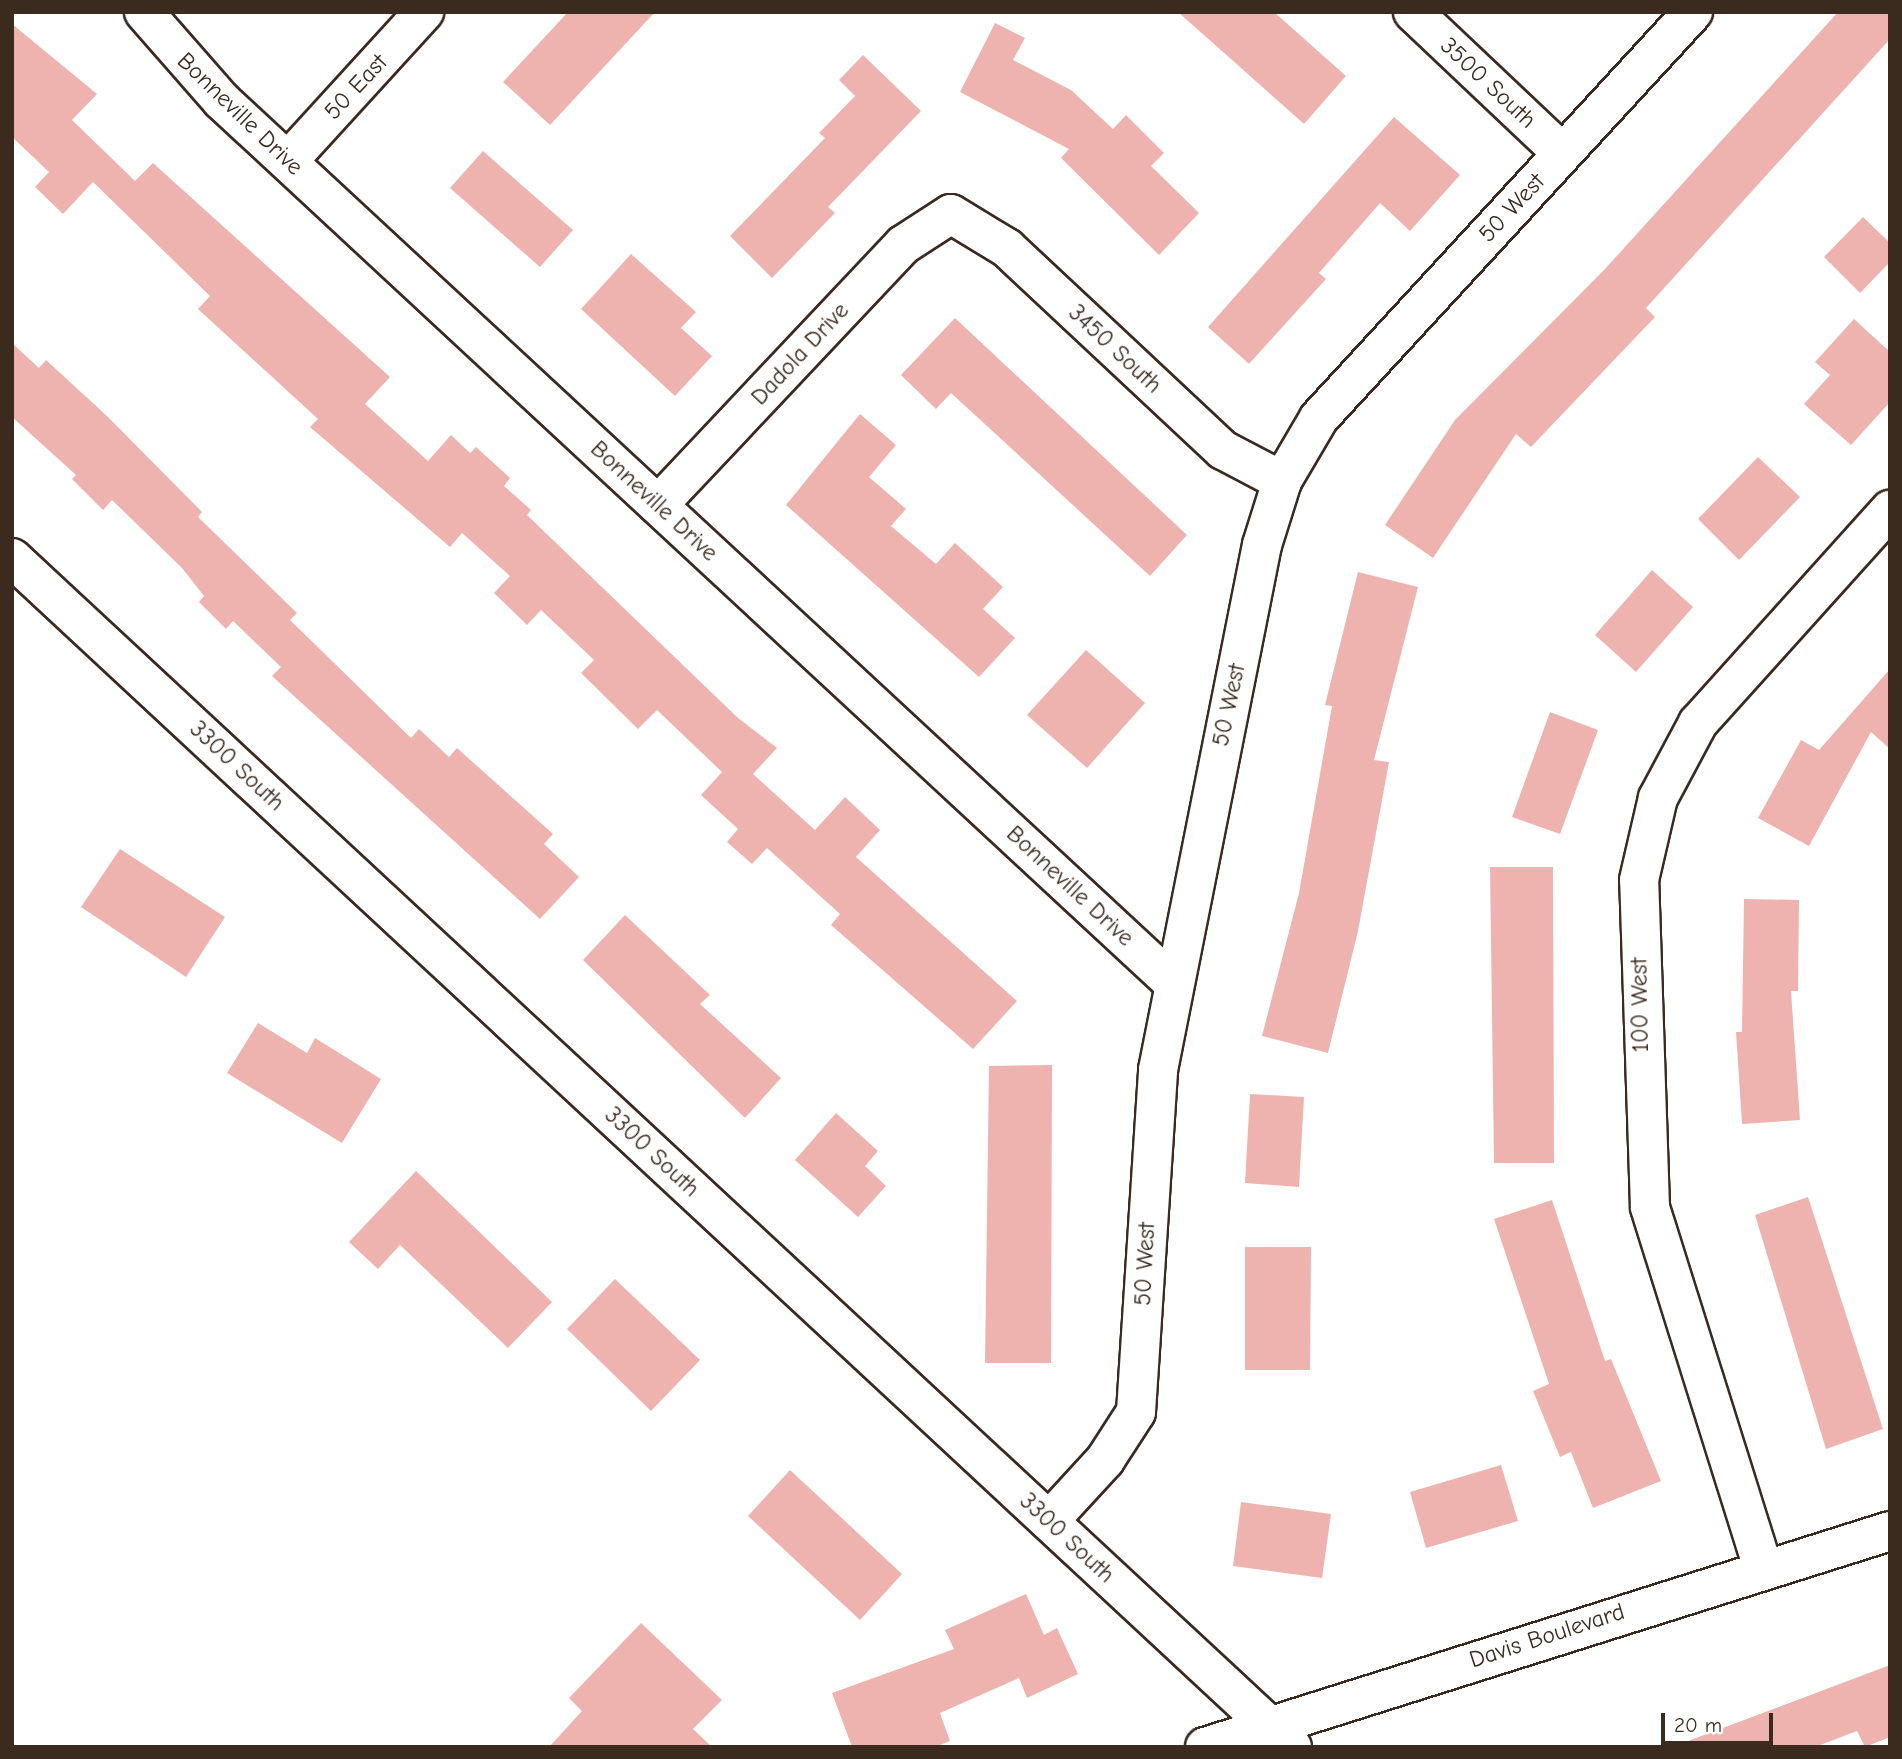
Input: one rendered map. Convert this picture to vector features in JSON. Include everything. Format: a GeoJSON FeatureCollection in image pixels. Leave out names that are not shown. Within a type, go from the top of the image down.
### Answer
{"type":"FeatureCollection","features":[{"type":"Feature","properties":{"kind":"street","name":"Bonneville Drive"},"geometry":{"type":"LineString","coordinates":[[144,12],[183,63],[1172,982]]}},
{"type":"Feature","properties":{"kind":"street","name":"50 East"},"geometry":{"type":"LineString","coordinates":[[288,161],[424,12]]}},
{"type":"Feature","properties":{"kind":"street","name":"3500 South"},"geometry":{"type":"LineString","coordinates":[[1413,12],[1562,153]]}},
{"type":"Feature","properties":{"kind":"street","name":"50 West"},"geometry":{"type":"LineString","coordinates":[[1049,1521],[1105,1460],[1136,1412],[1151,1145],[1172,982],[1262,545],[1282,481],[1319,418],[1693,12]]}},
{"type":"Feature","properties":{"kind":"street","name":"3450 South"},"geometry":{"type":"LineString","coordinates":[[951,214],[1007,248],[1230,455],[1282,481]]}},
{"type":"Feature","properties":{"kind":"street","name":"Dadola Drive"},"geometry":{"type":"LineString","coordinates":[[658,505],[903,245],[951,214]]}},
{"type":"Feature","properties":{"kind":"street","name":"100 West"},"geometry":{"type":"LineString","coordinates":[[1763,1568],[1650,1207],[1639,880],[1658,797],[1698,723],[1890,510]]}},
{"type":"Feature","properties":{"kind":"street","name":"3300 South"},"geometry":{"type":"LineString","coordinates":[[12,558],[1280,1736]]}},
{"type":"Feature","properties":{"kind":"street","name":"Davis Boulevard"},"geometry":{"type":"LineString","coordinates":[[1205,1747],[1280,1736],[1763,1568],[1890,1531]]}},
{"type":"Feature","properties":{"kind":"building"},"geometry":{"type":"Polygon","coordinates":[[[568,12],[655,12],[550,125],[503,82],[568,12]]]}},
{"type":"Feature","properties":{"kind":"building"},"geometry":{"type":"Polygon","coordinates":[[[1178,12],[1274,12],[1346,76],[1304,124],[1178,12]]]}},
{"type":"Feature","properties":{"kind":"building"},"geometry":{"type":"Polygon","coordinates":[[[1838,12],[1890,12],[1890,39],[1646,308],[1655,317],[1531,447],[1516,434],[1433,558],[1385,525],[1455,420],[1605,269],[1838,12]]]}},
{"type":"Feature","properties":{"kind":"building"},"geometry":{"type":"Polygon","coordinates":[[[995,23],[1025,38],[1013,60],[1071,90],[1113,129],[1126,115],[1164,153],[1151,166],[1199,213],[1159,255],[1061,158],[1069,149],[960,92],[995,23]]]}},
{"type":"Feature","properties":{"kind":"building"},"geometry":{"type":"Polygon","coordinates":[[[12,24],[97,94],[72,120],[135,181],[153,163],[390,377],[365,404],[428,461],[451,435],[470,453],[476,447],[510,478],[504,486],[531,510],[527,515],[738,718],[777,748],[753,774],[815,830],[845,797],[880,830],[856,857],[1017,1001],[973,1049],[831,925],[840,914],[767,848],[752,864],[727,842],[738,829],[701,795],[722,772],[657,710],[638,729],[581,673],[594,660],[541,610],[527,625],[494,593],[510,576],[462,533],[450,547],[310,427],[318,419],[198,309],[210,296],[93,182],[63,214],[35,187],[49,172],[12,137],[12,24]]]}},
{"type":"Feature","properties":{"kind":"building"},"geometry":{"type":"Polygon","coordinates":[[[863,55],[921,111],[828,207],[835,213],[772,278],[730,236],[825,138],[819,133],[855,96],[839,80],[863,55]]]}},
{"type":"Feature","properties":{"kind":"building"},"geometry":{"type":"Polygon","coordinates":[[[1394,117],[1460,175],[1410,231],[1380,203],[1319,273],[1326,279],[1249,364],[1208,327],[1394,117]]]}},
{"type":"Feature","properties":{"kind":"building"},"geometry":{"type":"Polygon","coordinates":[[[483,151],[573,230],[540,267],[450,188],[483,151]]]}},
{"type":"Feature","properties":{"kind":"building"},"geometry":{"type":"Polygon","coordinates":[[[1863,217],[1890,243],[1890,262],[1860,293],[1824,257],[1863,217]]]}},
{"type":"Feature","properties":{"kind":"building"},"geometry":{"type":"Polygon","coordinates":[[[631,254],[696,312],[681,328],[712,356],[675,396],[581,309],[631,254]]]}},
{"type":"Feature","properties":{"kind":"building"},"geometry":{"type":"Polygon","coordinates":[[[955,318],[1187,535],[1150,576],[951,393],[936,409],[901,375],[955,318]]]}},
{"type":"Feature","properties":{"kind":"building"},"geometry":{"type":"Polygon","coordinates":[[[1854,319],[1890,352],[1890,402],[1851,445],[1804,404],[1830,375],[1815,362],[1854,319]]]}},
{"type":"Feature","properties":{"kind":"building"},"geometry":{"type":"Polygon","coordinates":[[[12,343],[39,368],[46,360],[108,417],[202,512],[198,517],[297,613],[290,620],[411,738],[419,729],[449,757],[457,748],[553,834],[544,844],[579,877],[540,919],[272,676],[281,667],[233,621],[226,629],[199,602],[204,596],[182,568],[112,500],[103,510],[72,479],[76,475],[12,417],[12,343]]]}},
{"type":"Feature","properties":{"kind":"building"},"geometry":{"type":"Polygon","coordinates":[[[860,414],[896,445],[869,477],[906,509],[891,526],[936,564],[955,543],[1003,587],[983,609],[1015,638],[979,677],[786,505],[860,414]]]}},
{"type":"Feature","properties":{"kind":"building"},"geometry":{"type":"Polygon","coordinates":[[[1758,457],[1800,497],[1739,560],[1698,519],[1758,457]]]}},
{"type":"Feature","properties":{"kind":"building"},"geometry":{"type":"Polygon","coordinates":[[[1652,570],[1693,607],[1636,672],[1595,635],[1652,570]]]}},
{"type":"Feature","properties":{"kind":"building"},"geometry":{"type":"Polygon","coordinates":[[[1358,572],[1418,587],[1374,760],[1389,762],[1358,931],[1328,1053],[1262,1036],[1299,893],[1332,706],[1325,705],[1358,572]]]}},
{"type":"Feature","properties":{"kind":"building"},"geometry":{"type":"Polygon","coordinates":[[[1086,650],[1145,703],[1087,768],[1027,715],[1086,650]]]}},
{"type":"Feature","properties":{"kind":"building"},"geometry":{"type":"Polygon","coordinates":[[[1890,669],[1890,749],[1871,732],[1809,846],[1758,818],[1801,740],[1819,750],[1890,669]]]}},
{"type":"Feature","properties":{"kind":"building"},"geometry":{"type":"Polygon","coordinates":[[[1550,712],[1598,730],[1560,834],[1512,817],[1550,712]]]}},
{"type":"Feature","properties":{"kind":"building"},"geometry":{"type":"Polygon","coordinates":[[[120,849],[225,917],[186,977],[81,907],[120,849]]]}},
{"type":"Feature","properties":{"kind":"building"},"geometry":{"type":"Polygon","coordinates":[[[1490,867],[1553,867],[1554,1163],[1494,1163],[1490,867]]]}},
{"type":"Feature","properties":{"kind":"building"},"geometry":{"type":"Polygon","coordinates":[[[1744,899],[1799,900],[1798,991],[1791,991],[1800,1120],[1742,1124],[1736,1032],[1742,1032],[1744,899]]]}},
{"type":"Feature","properties":{"kind":"building"},"geometry":{"type":"Polygon","coordinates":[[[625,915],[710,995],[700,1004],[781,1078],[745,1118],[583,960],[625,915]]]}},
{"type":"Feature","properties":{"kind":"building"},"geometry":{"type":"Polygon","coordinates":[[[258,1023],[307,1053],[315,1038],[381,1079],[342,1143],[227,1073],[258,1023]]]}},
{"type":"Feature","properties":{"kind":"building"},"geometry":{"type":"Polygon","coordinates":[[[1052,1065],[1051,1363],[985,1363],[989,1066],[1052,1065]]]}},
{"type":"Feature","properties":{"kind":"building"},"geometry":{"type":"Polygon","coordinates":[[[1250,1094],[1304,1097],[1299,1187],[1245,1183],[1250,1094]]]}},
{"type":"Feature","properties":{"kind":"building"},"geometry":{"type":"Polygon","coordinates":[[[836,1113],[878,1151],[865,1166],[886,1186],[858,1217],[795,1160],[836,1113]]]}},
{"type":"Feature","properties":{"kind":"building"},"geometry":{"type":"Polygon","coordinates":[[[416,1171],[552,1302],[508,1348],[400,1245],[378,1269],[349,1242],[416,1171]]]}},
{"type":"Feature","properties":{"kind":"building"},"geometry":{"type":"Polygon","coordinates":[[[1808,1197],[1883,1429],[1826,1449],[1755,1215],[1808,1197]]]}},
{"type":"Feature","properties":{"kind":"building"},"geometry":{"type":"Polygon","coordinates":[[[1552,1200],[1605,1361],[1611,1359],[1661,1481],[1593,1508],[1571,1452],[1560,1457],[1533,1391],[1549,1384],[1494,1219],[1552,1200]]]}},
{"type":"Feature","properties":{"kind":"building"},"geometry":{"type":"Polygon","coordinates":[[[1245,1247],[1311,1247],[1310,1370],[1245,1370],[1245,1247]]]}},
{"type":"Feature","properties":{"kind":"building"},"geometry":{"type":"Polygon","coordinates":[[[615,1279],[700,1360],[651,1411],[567,1329],[615,1279]]]}},
{"type":"Feature","properties":{"kind":"building"},"geometry":{"type":"Polygon","coordinates":[[[1501,1465],[1518,1521],[1426,1548],[1410,1492],[1501,1465]]]}},
{"type":"Feature","properties":{"kind":"building"},"geometry":{"type":"Polygon","coordinates":[[[790,1470],[902,1574],[860,1620],[748,1516],[790,1470]]]}},
{"type":"Feature","properties":{"kind":"building"},"geometry":{"type":"Polygon","coordinates":[[[1241,1502],[1331,1514],[1322,1578],[1233,1566],[1241,1502]]]}},
{"type":"Feature","properties":{"kind":"building"},"geometry":{"type":"Polygon","coordinates":[[[1026,1594],[1044,1635],[1057,1628],[1078,1674],[1027,1698],[1019,1678],[940,1713],[950,1741],[935,1747],[852,1747],[832,1693],[954,1649],[945,1630],[1026,1594]]]}},
{"type":"Feature","properties":{"kind":"building"},"geometry":{"type":"Polygon","coordinates":[[[641,1623],[722,1700],[693,1729],[712,1747],[549,1747],[582,1711],[569,1698],[641,1623]]]}},
{"type":"Feature","properties":{"kind":"building"},"geometry":{"type":"Polygon","coordinates":[[[1890,1665],[1890,1737],[1865,1747],[1857,1731],[1815,1747],[1672,1747],[1890,1665]]]}}]}
